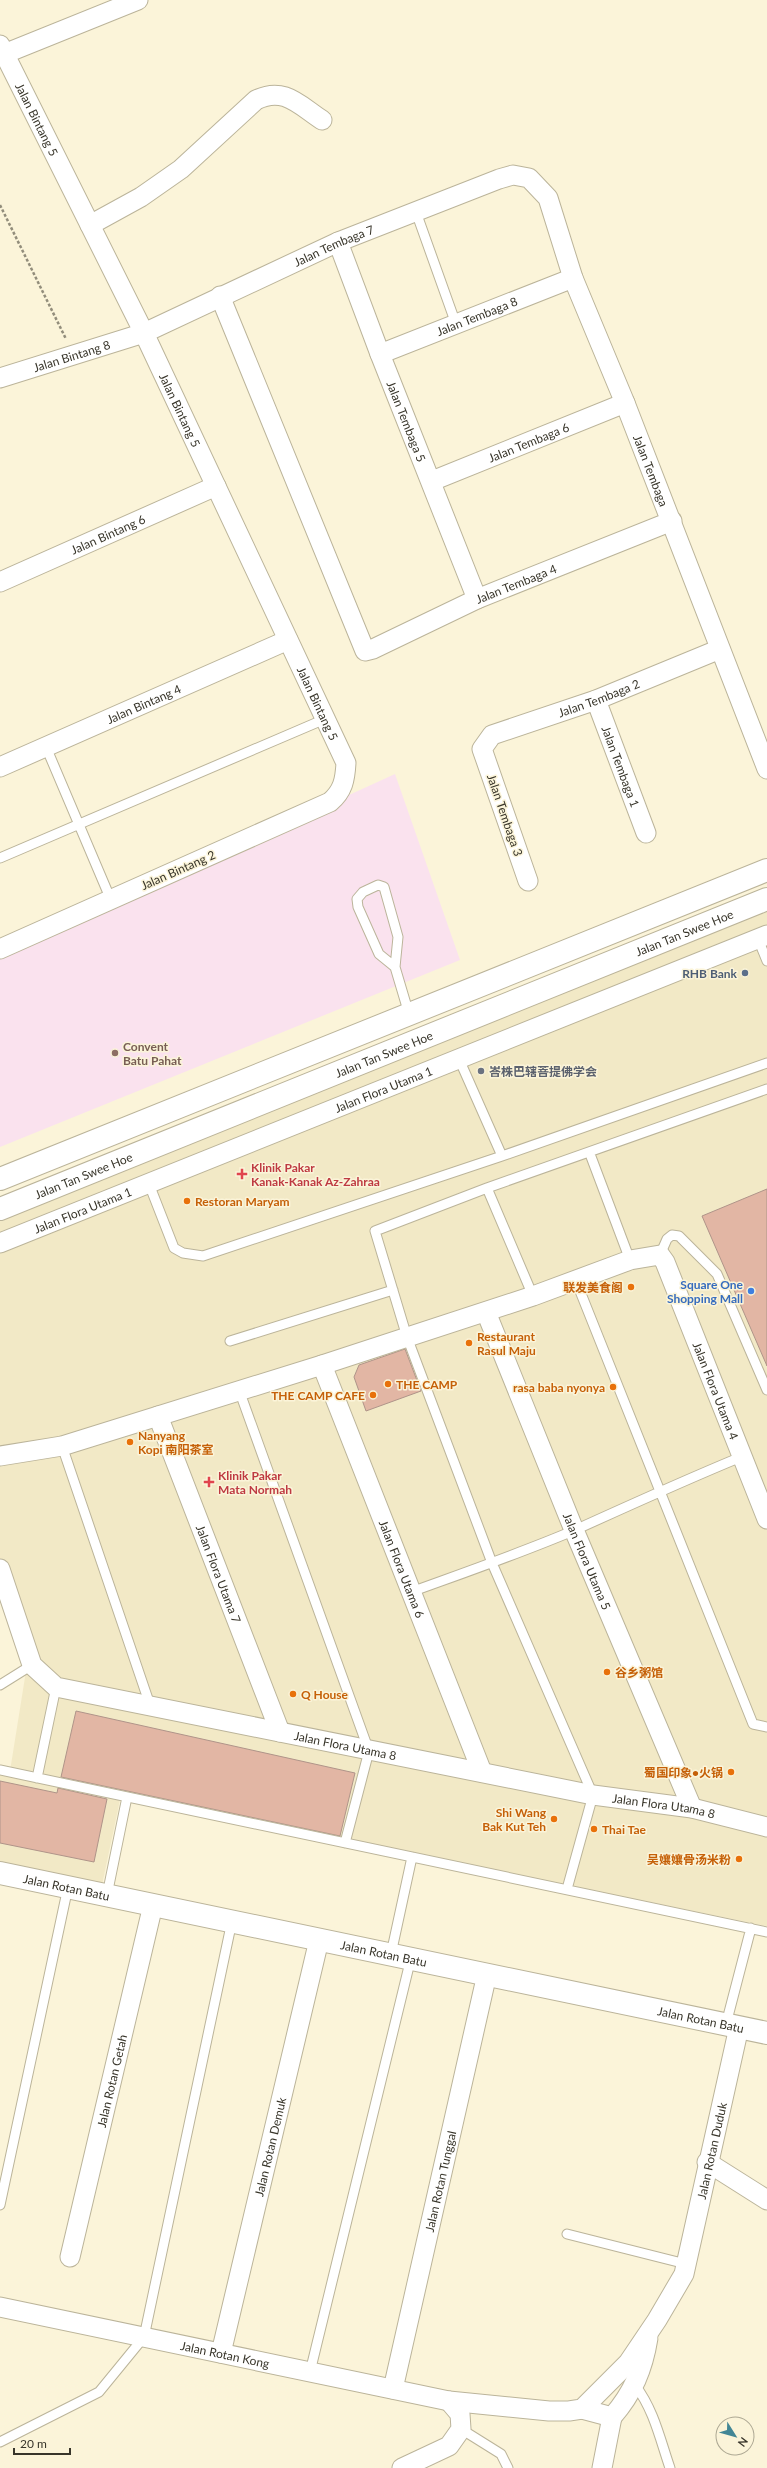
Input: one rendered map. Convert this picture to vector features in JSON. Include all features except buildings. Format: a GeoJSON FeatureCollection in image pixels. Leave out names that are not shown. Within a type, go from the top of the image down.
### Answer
{"type":"FeatureCollection","features":[{"type":"Feature","properties":{"kind":"main road"},"geometry":{"type":"LineString","coordinates":[[0,1179],[409,1016],[767,870]]}},
{"type":"Feature","properties":{"kind":"main road","name":"Jalan Tan Swee Hoe"},"geometry":{"type":"LineString","coordinates":[[0,1209],[767,899]]}},
{"type":"Feature","properties":{"kind":"main road","name":"Jalan Rotan Batu"},"geometry":{"type":"LineString","coordinates":[[0,1873],[767,2033]]}},
{"type":"Feature","properties":{"kind":"street"},"geometry":{"type":"LineString","coordinates":[[2,50],[138,0]]}},
{"type":"Feature","properties":{"kind":"street","name":"Jalan Bintang 5"},"geometry":{"type":"LineString","coordinates":[[2,50],[144,333],[346,763],[346,779]]}},
{"type":"Feature","properties":{"kind":"street"},"geometry":{"type":"LineString","coordinates":[[90,225],[141,197],[181,169],[256,100],[267,94],[278,94],[288,97],[322,120]]}},
{"type":"Feature","properties":{"kind":"street","name":"Jalan Tembaga 7"},"geometry":{"type":"LineString","coordinates":[[144,333],[220,296],[338,242],[506,177],[513,175],[529,178]]}},
{"type":"Feature","properties":{"kind":"street","name":"Jalan Tembaga"},"geometry":{"type":"LineString","coordinates":[[529,178],[548,198],[573,278],[672,521],[767,769]]}},
{"type":"Feature","properties":{"kind":"street","name":"Jalan Tembaga 5"},"geometry":{"type":"LineString","coordinates":[[338,242],[380,354],[432,481],[477,599]]}},
{"type":"Feature","properties":{"kind":"street","name":"Jalan Tembaga 8"},"geometry":{"type":"LineString","coordinates":[[380,354],[573,278]]}},
{"type":"Feature","properties":{"kind":"street","name":"Jalan Tembaga 4"},"geometry":{"type":"LineString","coordinates":[[220,296],[363,650],[373,649],[477,599],[672,521]]}},
{"type":"Feature","properties":{"kind":"street","name":"Jalan Bintang 8"},"geometry":{"type":"LineString","coordinates":[[0,378],[144,333]]}},
{"type":"Feature","properties":{"kind":"street","name":"Jalan Tembaga 6"},"geometry":{"type":"LineString","coordinates":[[432,481],[625,403]]}},
{"type":"Feature","properties":{"kind":"street","name":"Jalan Bintang 6"},"geometry":{"type":"LineString","coordinates":[[0,582],[216,486]]}},
{"type":"Feature","properties":{"kind":"street","name":"Jalan Bintang 4"},"geometry":{"type":"LineString","coordinates":[[0,767],[288,640]]}},
{"type":"Feature","properties":{"kind":"street","name":"Jalan Tembaga 2"},"geometry":{"type":"LineString","coordinates":[[482,749],[492,735],[596,700],[720,649]]}},
{"type":"Feature","properties":{"kind":"street","name":"Jalan Tembaga 1"},"geometry":{"type":"LineString","coordinates":[[596,700],[646,833]]}},
{"type":"Feature","properties":{"kind":"street","name":"Jalan Tembaga 3"},"geometry":{"type":"LineString","coordinates":[[482,749],[528,881]]}},
{"type":"Feature","properties":{"kind":"street","name":"Jalan Bintang 2"},"geometry":{"type":"LineString","coordinates":[[0,949],[330,802],[339,794],[346,779]]}},
{"type":"Feature","properties":{"kind":"street","name":"Jalan Flora Utama 1"},"geometry":{"type":"LineString","coordinates":[[0,1243],[762,937]]}},
{"type":"Feature","properties":{"kind":"street"},"geometry":{"type":"LineString","coordinates":[[0,1456],[62,1446],[486,1312],[576,1281],[630,1260],[663,1258]]}},
{"type":"Feature","properties":{"kind":"street","name":"Jalan Flora Utama 4"},"geometry":{"type":"LineString","coordinates":[[663,1258],[741,1457],[767,1519]]}},
{"type":"Feature","properties":{"kind":"street","name":"Jalan Flora Utama 5"},"geometry":{"type":"LineString","coordinates":[[486,1312],[574,1530],[692,1808]]}},
{"type":"Feature","properties":{"kind":"street","name":"Jalan Flora Utama 6"},"geometry":{"type":"LineString","coordinates":[[322,1365],[482,1772]]}},
{"type":"Feature","properties":{"kind":"street","name":"Jalan Flora Utama 7"},"geometry":{"type":"LineString","coordinates":[[158,1416],[280,1732]]}},
{"type":"Feature","properties":{"kind":"street"},"geometry":{"type":"LineString","coordinates":[[0,1569],[32,1665],[56,1687]]}},
{"type":"Feature","properties":{"kind":"street","name":"Jalan Flora Utama 8"},"geometry":{"type":"LineString","coordinates":[[56,1687],[593,1795],[692,1808],[767,1827]]}},
{"type":"Feature","properties":{"kind":"street","name":"Jalan Rotan Getah"},"geometry":{"type":"LineString","coordinates":[[70,2257],[153,1905]]}},
{"type":"Feature","properties":{"kind":"street","name":"Jalan Rotan Demuk"},"geometry":{"type":"LineString","coordinates":[[221,2353],[319,1940]]}},
{"type":"Feature","properties":{"kind":"street","name":"Jalan Rotan Tunggal"},"geometry":{"type":"LineString","coordinates":[[393,2389],[487,1974]]}},
{"type":"Feature","properties":{"kind":"street","name":"Jalan Rotan Duduk"},"geometry":{"type":"LineString","coordinates":[[653,2326],[685,2269],[733,2025]]}},
{"type":"Feature","properties":{"kind":"street"},"geometry":{"type":"LineString","coordinates":[[707,2162],[767,2200]]}},
{"type":"Feature","properties":{"kind":"street","name":"Jalan Rotan Kong"},"geometry":{"type":"LineString","coordinates":[[0,2307],[449,2401],[549,2411],[569,2412],[582,2409]]}},
{"type":"Feature","properties":{"kind":"street"},"geometry":{"type":"LineString","coordinates":[[602,2468],[612,2417],[636,2385],[644,2364],[653,2326]]}},
{"type":"Feature","properties":{"kind":"street"},"geometry":{"type":"LineString","coordinates":[[582,2409],[628,2363],[653,2326]]}},
{"type":"Feature","properties":{"kind":"street"},"geometry":{"type":"LineString","coordinates":[[402,2468],[449,2446],[461,2429],[460,2414],[449,2401]]}},
{"type":"Feature","properties":{"kind":"street"},"geometry":{"type":"LineString","coordinates":[[582,2409],[612,2417]]}},
{"type":"Feature","properties":{"kind":"lane"},"geometry":{"type":"LineString","coordinates":[[416,212],[456,324]]}},
{"type":"Feature","properties":{"kind":"lane"},"geometry":{"type":"LineString","coordinates":[[0,858],[78,823],[325,719]]}},
{"type":"Feature","properties":{"kind":"lane"},"geometry":{"type":"LineString","coordinates":[[46,747],[111,900]]}},
{"type":"Feature","properties":{"kind":"lane"},"geometry":{"type":"LineString","coordinates":[[395,967],[379,954],[358,907],[357,899],[363,892],[378,885],[384,886],[388,894],[398,937],[395,967],[409,1016]]}},
{"type":"Feature","properties":{"kind":"lane"},"geometry":{"type":"LineString","coordinates":[[762,937],[767,961]]}},
{"type":"Feature","properties":{"kind":"lane"},"geometry":{"type":"LineString","coordinates":[[459,1059],[502,1156]]}},
{"type":"Feature","properties":{"kind":"lane"},"geometry":{"type":"LineString","coordinates":[[149,1184],[174,1248],[183,1253],[202,1256],[502,1156],[767,1063]]}},
{"type":"Feature","properties":{"kind":"lane"},"geometry":{"type":"LineString","coordinates":[[567,1889],[593,1795],[492,1563],[407,1337],[375,1233],[377,1229],[487,1188],[590,1154],[767,1089]]}},
{"type":"Feature","properties":{"kind":"lane"},"geometry":{"type":"LineString","coordinates":[[590,1154],[630,1260]]}},
{"type":"Feature","properties":{"kind":"lane"},"geometry":{"type":"LineString","coordinates":[[487,1188],[533,1296]]}},
{"type":"Feature","properties":{"kind":"lane"},"geometry":{"type":"LineString","coordinates":[[663,1258],[667,1239],[672,1235],[679,1236],[717,1274],[767,1390]]}},
{"type":"Feature","properties":{"kind":"lane"},"geometry":{"type":"LineString","coordinates":[[576,1281],[753,1724],[767,1727]]}},
{"type":"Feature","properties":{"kind":"lane"},"geometry":{"type":"LineString","coordinates":[[230,1341],[393,1290]]}},
{"type":"Feature","properties":{"kind":"lane"},"geometry":{"type":"LineString","coordinates":[[239,1390],[369,1751],[345,1843]]}},
{"type":"Feature","properties":{"kind":"lane"},"geometry":{"type":"LineString","coordinates":[[62,1446],[150,1705]]}},
{"type":"Feature","properties":{"kind":"lane"},"geometry":{"type":"LineString","coordinates":[[410,1592],[492,1563],[574,1530],[660,1490],[741,1457]]}},
{"type":"Feature","properties":{"kind":"lane"},"geometry":{"type":"LineString","coordinates":[[0,1685],[32,1665]]}},
{"type":"Feature","properties":{"kind":"lane"},"geometry":{"type":"LineString","coordinates":[[37,1778],[56,1687]]}},
{"type":"Feature","properties":{"kind":"lane"},"geometry":{"type":"LineString","coordinates":[[0,1770],[767,1932]]}},
{"type":"Feature","properties":{"kind":"lane"},"geometry":{"type":"LineString","coordinates":[[106,1895],[127,1797]]}},
{"type":"Feature","properties":{"kind":"lane"},"geometry":{"type":"LineString","coordinates":[[310,2372],[401,1956],[412,1857]]}},
{"type":"Feature","properties":{"kind":"lane"},"geometry":{"type":"LineString","coordinates":[[0,2205],[68,1887]]}},
{"type":"Feature","properties":{"kind":"lane"},"geometry":{"type":"LineString","coordinates":[[0,2442],[98,2392],[144,2337],[232,1921]]}},
{"type":"Feature","properties":{"kind":"lane"},"geometry":{"type":"LineString","coordinates":[[733,2025],[751,1928]]}},
{"type":"Feature","properties":{"kind":"lane"},"geometry":{"type":"LineString","coordinates":[[567,2234],[685,2269]]}},
{"type":"Feature","properties":{"kind":"lane"},"geometry":{"type":"LineString","coordinates":[[636,2385],[655,2418],[670,2468]]}},
{"type":"Feature","properties":{"kind":"lane"},"geometry":{"type":"LineString","coordinates":[[461,2429],[501,2454],[508,2468]]}},
{"type":"Feature","properties":{"kind":"path"},"geometry":{"type":"LineString","coordinates":[[0,205],[74,356]]}},
{"type":"Feature","properties":{"kind":"shaded area","name":"Convent Batu Pahat"},"geometry":{"type":"Polygon","coordinates":[[[395,774],[460,960],[0,1147],[0,955],[395,774]]]}},
{"type":"Feature","properties":{"kind":"shaded area"},"geometry":{"type":"Polygon","coordinates":[[[767,905],[767,1926],[10,1771],[26,1671],[0,1593],[0,1213],[767,905]]]}},
{"type":"Feature","properties":{"kind":"shaded area"},"geometry":{"type":"Polygon","coordinates":[[[0,1773],[120,1800],[102,1885],[0,1863],[0,1773]]]}},
{"type":"Feature","properties":{"kind":"place","name":"RHB Bank"},"geometry":{"type":"Point","coordinates":[745,973]}},
{"type":"Feature","properties":{"kind":"place","name":"Convent Batu Pahat"},"geometry":{"type":"Point","coordinates":[115,1053]}},
{"type":"Feature","properties":{"kind":"place","name":"峇株巴辖菩提佛学会"},"geometry":{"type":"Point","coordinates":[481,1071]}},
{"type":"Feature","properties":{"kind":"place","name":"Klinik Pakar Kanak-Kanak Az-Zahraa"},"geometry":{"type":"Point","coordinates":[242,1174]}},
{"type":"Feature","properties":{"kind":"place","name":"Restoran Maryam"},"geometry":{"type":"Point","coordinates":[187,1201]}},
{"type":"Feature","properties":{"kind":"place","name":"联发美食阁"},"geometry":{"type":"Point","coordinates":[631,1287]}},
{"type":"Feature","properties":{"kind":"place","name":"Square One Shopping Mall"},"geometry":{"type":"Point","coordinates":[751,1291]}},
{"type":"Feature","properties":{"kind":"place","name":"Restaurant Rasul Maju"},"geometry":{"type":"Point","coordinates":[469,1343]}},
{"type":"Feature","properties":{"kind":"place","name":"THE CAMP"},"geometry":{"type":"Point","coordinates":[388,1384]}},
{"type":"Feature","properties":{"kind":"place","name":"rasa baba nyonya"},"geometry":{"type":"Point","coordinates":[613,1387]}},
{"type":"Feature","properties":{"kind":"place","name":"THE CAMP CAFE"},"geometry":{"type":"Point","coordinates":[373,1395]}},
{"type":"Feature","properties":{"kind":"place","name":"Nanyang Kopi 南阳茶室"},"geometry":{"type":"Point","coordinates":[130,1442]}},
{"type":"Feature","properties":{"kind":"place","name":"Klinik Pakar Mata Normah"},"geometry":{"type":"Point","coordinates":[209,1482]}},
{"type":"Feature","properties":{"kind":"place","name":"谷乡粥馆"},"geometry":{"type":"Point","coordinates":[607,1672]}},
{"type":"Feature","properties":{"kind":"place","name":"Q House"},"geometry":{"type":"Point","coordinates":[293,1694]}},
{"type":"Feature","properties":{"kind":"place","name":"蜀国印象•火锅"},"geometry":{"type":"Point","coordinates":[731,1772]}},
{"type":"Feature","properties":{"kind":"place","name":"Shi Wang Bak Kut Teh"},"geometry":{"type":"Point","coordinates":[554,1819]}},
{"type":"Feature","properties":{"kind":"place","name":"Thai Tae"},"geometry":{"type":"Point","coordinates":[594,1829]}},
{"type":"Feature","properties":{"kind":"place","name":"吴孃孃骨汤米粉"},"geometry":{"type":"Point","coordinates":[739,1859]}}]}
